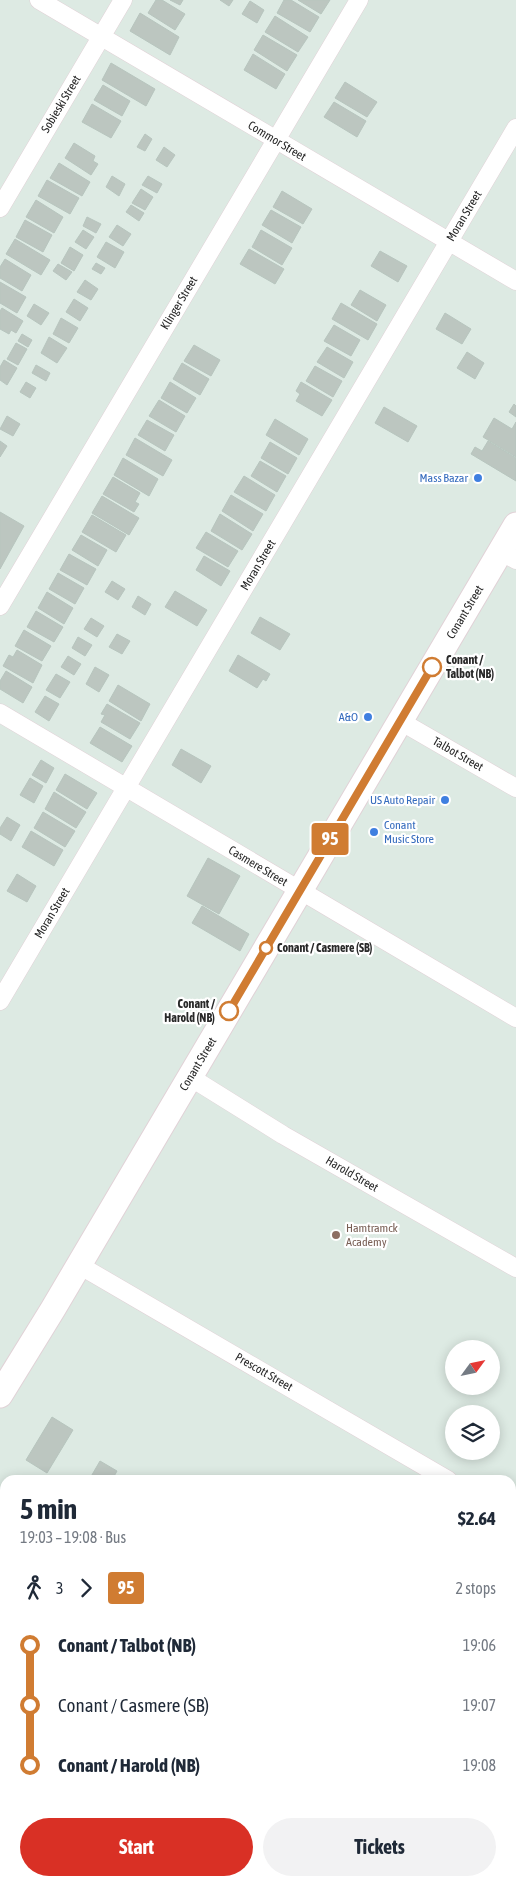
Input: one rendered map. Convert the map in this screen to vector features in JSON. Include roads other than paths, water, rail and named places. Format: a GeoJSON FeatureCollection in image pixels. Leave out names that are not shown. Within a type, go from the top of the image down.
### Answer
{"type":"FeatureCollection","features":[{"type":"Feature","properties":{"kind":"main road","name":"Conant Street"},"geometry":{"type":"LineString","coordinates":[[0,1395],[79,1265],[400,721],[508,556],[516,525]]}},
{"type":"Feature","properties":{"kind":"street","name":"Commor Street"},"geometry":{"type":"LineString","coordinates":[[40,0],[516,282]]}},
{"type":"Feature","properties":{"kind":"street","name":"Sobieski Street"},"geometry":{"type":"LineString","coordinates":[[0,208],[123,0]]}},
{"type":"Feature","properties":{"kind":"street","name":"Klinger Street"},"geometry":{"type":"LineString","coordinates":[[0,606],[359,0]]}},
{"type":"Feature","properties":{"kind":"street","name":"Moran Street"},"geometry":{"type":"LineString","coordinates":[[0,1001],[516,128]]}},
{"type":"Feature","properties":{"kind":"street","name":"Casmere Street"},"geometry":{"type":"LineString","coordinates":[[0,714],[516,1018]]}},
{"type":"Feature","properties":{"kind":"street","name":"Talbot Street"},"geometry":{"type":"LineString","coordinates":[[400,721],[516,788]]}},
{"type":"Feature","properties":{"kind":"street","name":"Harold Street"},"geometry":{"type":"LineString","coordinates":[[190,1077],[283,1135],[516,1268]]}},
{"type":"Feature","properties":{"kind":"street","name":"Prescott Street"},"geometry":{"type":"LineString","coordinates":[[79,1265],[439,1475]]}},
{"type":"Feature","properties":{"kind":"place","name":"Mass Bazar"},"geometry":{"type":"Point","coordinates":[478,478]}},
{"type":"Feature","properties":{"kind":"place","name":"Conant / Talbot (NB)"},"geometry":{"type":"Point","coordinates":[432,667]}},
{"type":"Feature","properties":{"kind":"place","name":"A&O"},"geometry":{"type":"Point","coordinates":[368,717]}},
{"type":"Feature","properties":{"kind":"place","name":"US Auto Repair"},"geometry":{"type":"Point","coordinates":[445,800]}},
{"type":"Feature","properties":{"kind":"place","name":"Conant Music Store"},"geometry":{"type":"Point","coordinates":[374,832]}},
{"type":"Feature","properties":{"kind":"place","name":"Conant / Casmere (SB)"},"geometry":{"type":"Point","coordinates":[266,948]}},
{"type":"Feature","properties":{"kind":"place","name":"Conant / Harold (NB)"},"geometry":{"type":"Point","coordinates":[229,1011]}},
{"type":"Feature","properties":{"kind":"place","name":"Hamtramck Academy"},"geometry":{"type":"Point","coordinates":[336,1235]}}]}
